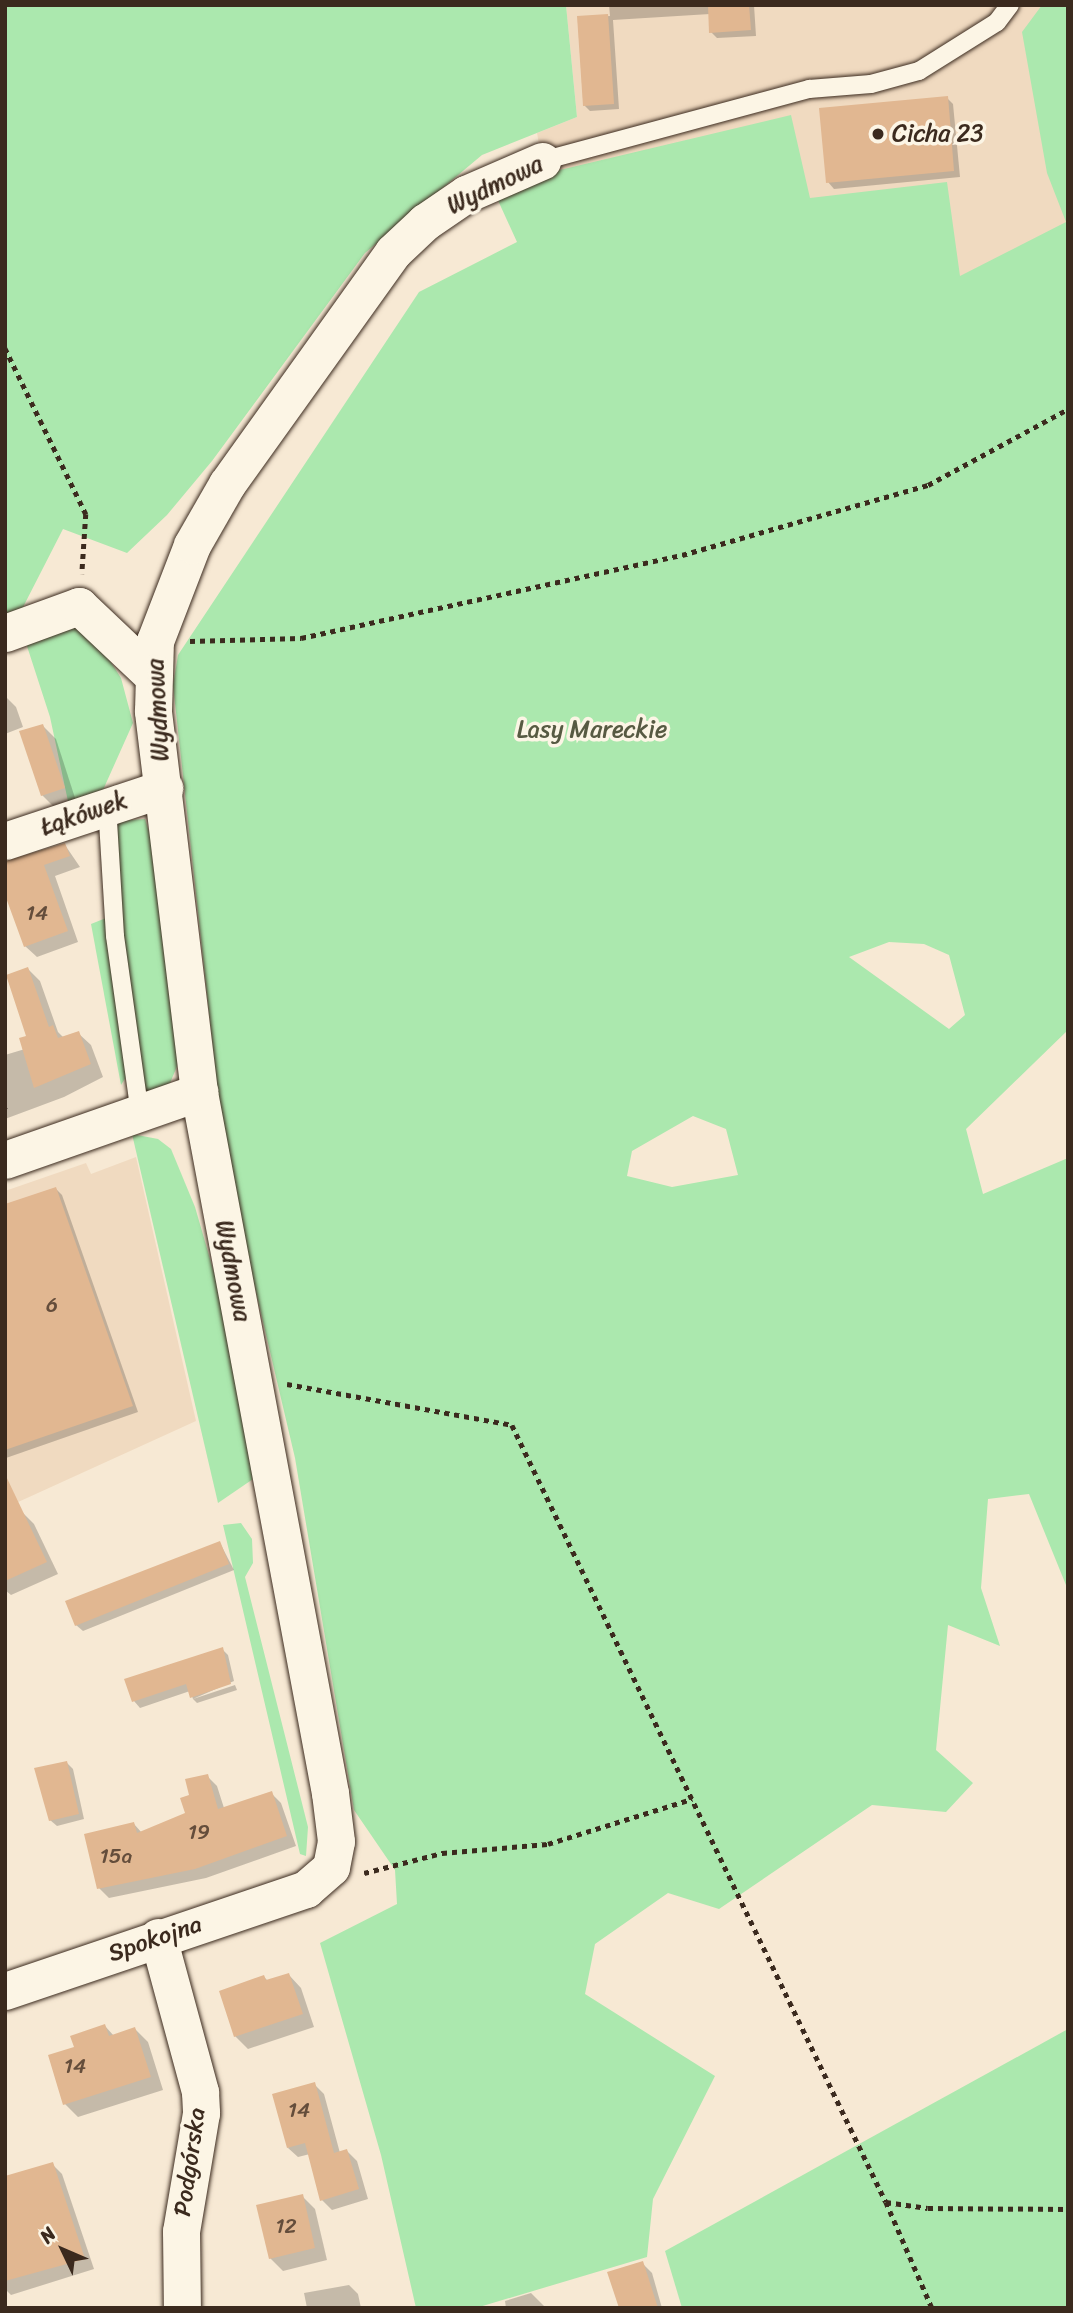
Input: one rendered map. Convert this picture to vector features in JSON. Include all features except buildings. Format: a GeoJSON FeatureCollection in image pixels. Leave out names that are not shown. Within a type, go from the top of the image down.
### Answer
{"type":"FeatureCollection","features":[{"type":"Feature","properties":{"kind":"street","name":"Wydmowa"},"geometry":{"type":"LineString","coordinates":[[318,1878],[337,1841],[254,1377],[199,1092],[164,788],[154,658],[192,545],[227,484],[393,251],[425,222],[466,194],[542,161]]}},
{"type":"Feature","properties":{"kind":"street"},"geometry":{"type":"LineString","coordinates":[[5,633],[79,606],[154,658]]}},
{"type":"Feature","properties":{"kind":"street","name":"Łąkówek"},"geometry":{"type":"LineString","coordinates":[[5,841],[164,788]]}},
{"type":"Feature","properties":{"kind":"street"},"geometry":{"type":"LineString","coordinates":[[5,1160],[199,1092]]}},
{"type":"Feature","properties":{"kind":"street","name":"Spokojna"},"geometry":{"type":"LineString","coordinates":[[5,1991],[318,1878]]}},
{"type":"Feature","properties":{"kind":"street","name":"Podgórska"},"geometry":{"type":"LineString","coordinates":[[158,1937],[200,2092],[201,2113],[181,2231],[182,2308]]}},
{"type":"Feature","properties":{"kind":"lane","name":"Wydmowa"},"geometry":{"type":"LineString","coordinates":[[542,161],[809,89],[871,84],[919,71],[997,22],[1010,5]]}},
{"type":"Feature","properties":{"kind":"lane"},"geometry":{"type":"LineString","coordinates":[[107,805],[115,936],[140,1113]]}},
{"type":"Feature","properties":{"kind":"path"},"geometry":{"type":"LineString","coordinates":[[5,348],[86,514],[79,606]]}},
{"type":"Feature","properties":{"kind":"path"},"geometry":{"type":"LineString","coordinates":[[154,658],[301,638],[682,555],[928,485],[1068,409]]}},
{"type":"Feature","properties":{"kind":"path"},"geometry":{"type":"LineString","coordinates":[[254,1377],[512,1425],[886,2202],[932,2308]]}},
{"type":"Feature","properties":{"kind":"path"},"geometry":{"type":"LineString","coordinates":[[318,1878],[373,1874],[442,1853],[548,1844],[692,1799]]}},
{"type":"Feature","properties":{"kind":"path"},"geometry":{"type":"LineString","coordinates":[[886,2202],[929,2208],[1068,2209]]}},
{"type":"Feature","properties":{"kind":"shaded area"},"geometry":{"type":"Polygon","coordinates":[[[566,5],[1068,5],[1068,330],[822,390],[542,161],[537,133],[577,117],[566,5]]]}},
{"type":"Feature","properties":{"kind":"shaded area"},"geometry":{"type":"Polygon","coordinates":[[[136,1157],[196,1421],[5,1508],[5,1191],[86,1163],[91,1174],[136,1157]]]}},
{"type":"Feature","properties":{"kind":"green space"},"geometry":{"type":"Polygon","coordinates":[[[5,5],[566,5],[577,117],[482,155],[365,253],[212,461],[167,515],[127,553],[63,529],[20,613],[5,619],[5,5]]]}},
{"type":"Feature","properties":{"kind":"green space","name":"Lasy Mareckie"},"geometry":{"type":"Polygon","coordinates":[[[1042,5],[1068,5],[1068,1030],[966,1129],[983,1194],[1068,1158],[1068,1590],[1029,1494],[988,1499],[981,1588],[1000,1646],[948,1625],[936,1750],[973,1783],[946,1812],[872,1805],[719,1909],[668,1893],[595,1944],[585,1994],[715,2076],[653,2199],[647,2257],[476,2308],[416,2308],[381,2155],[320,1943],[397,1904],[395,1870],[354,1810],[295,1458],[248,1258],[219,1103],[173,685],[178,655],[419,292],[517,242],[496,196],[547,173],[791,115],[810,198],[947,182],[960,276],[1066,222],[1047,173],[1022,32],[1042,5]],[[889,942],[849,957],[949,1029],[965,1015],[949,955],[924,944],[889,942]],[[693,1116],[632,1151],[627,1176],[672,1187],[738,1175],[726,1129],[693,1116]]]}},
{"type":"Feature","properties":{"kind":"green space"},"geometry":{"type":"Polygon","coordinates":[[[68,622],[89,628],[121,678],[133,723],[103,790],[69,806],[50,717],[25,640],[68,622]]]}},
{"type":"Feature","properties":{"kind":"green space"},"geometry":{"type":"Polygon","coordinates":[[[145,819],[160,867],[178,1064],[170,1083],[143,1096],[119,937],[117,821],[145,819]]]}},
{"type":"Feature","properties":{"kind":"green space"},"geometry":{"type":"Polygon","coordinates":[[[106,918],[126,1077],[121,1085],[91,924],[106,918]]]}},
{"type":"Feature","properties":{"kind":"green space"},"geometry":{"type":"Polygon","coordinates":[[[132,1134],[158,1139],[171,1149],[195,1207],[217,1283],[256,1477],[218,1503],[132,1134]]]}},
{"type":"Feature","properties":{"kind":"green space"},"geometry":{"type":"Polygon","coordinates":[[[241,1523],[252,1539],[253,1563],[245,1577],[308,1827],[306,1856],[300,1854],[223,1525],[241,1523]]]}},
{"type":"Feature","properties":{"kind":"green space"},"geometry":{"type":"Polygon","coordinates":[[[1068,2029],[1068,2308],[682,2308],[665,2251],[1068,2029]]]}},
{"type":"Feature","properties":{"kind":"place","name":"Cicha 23"},"geometry":{"type":"Point","coordinates":[878,134]}}]}
